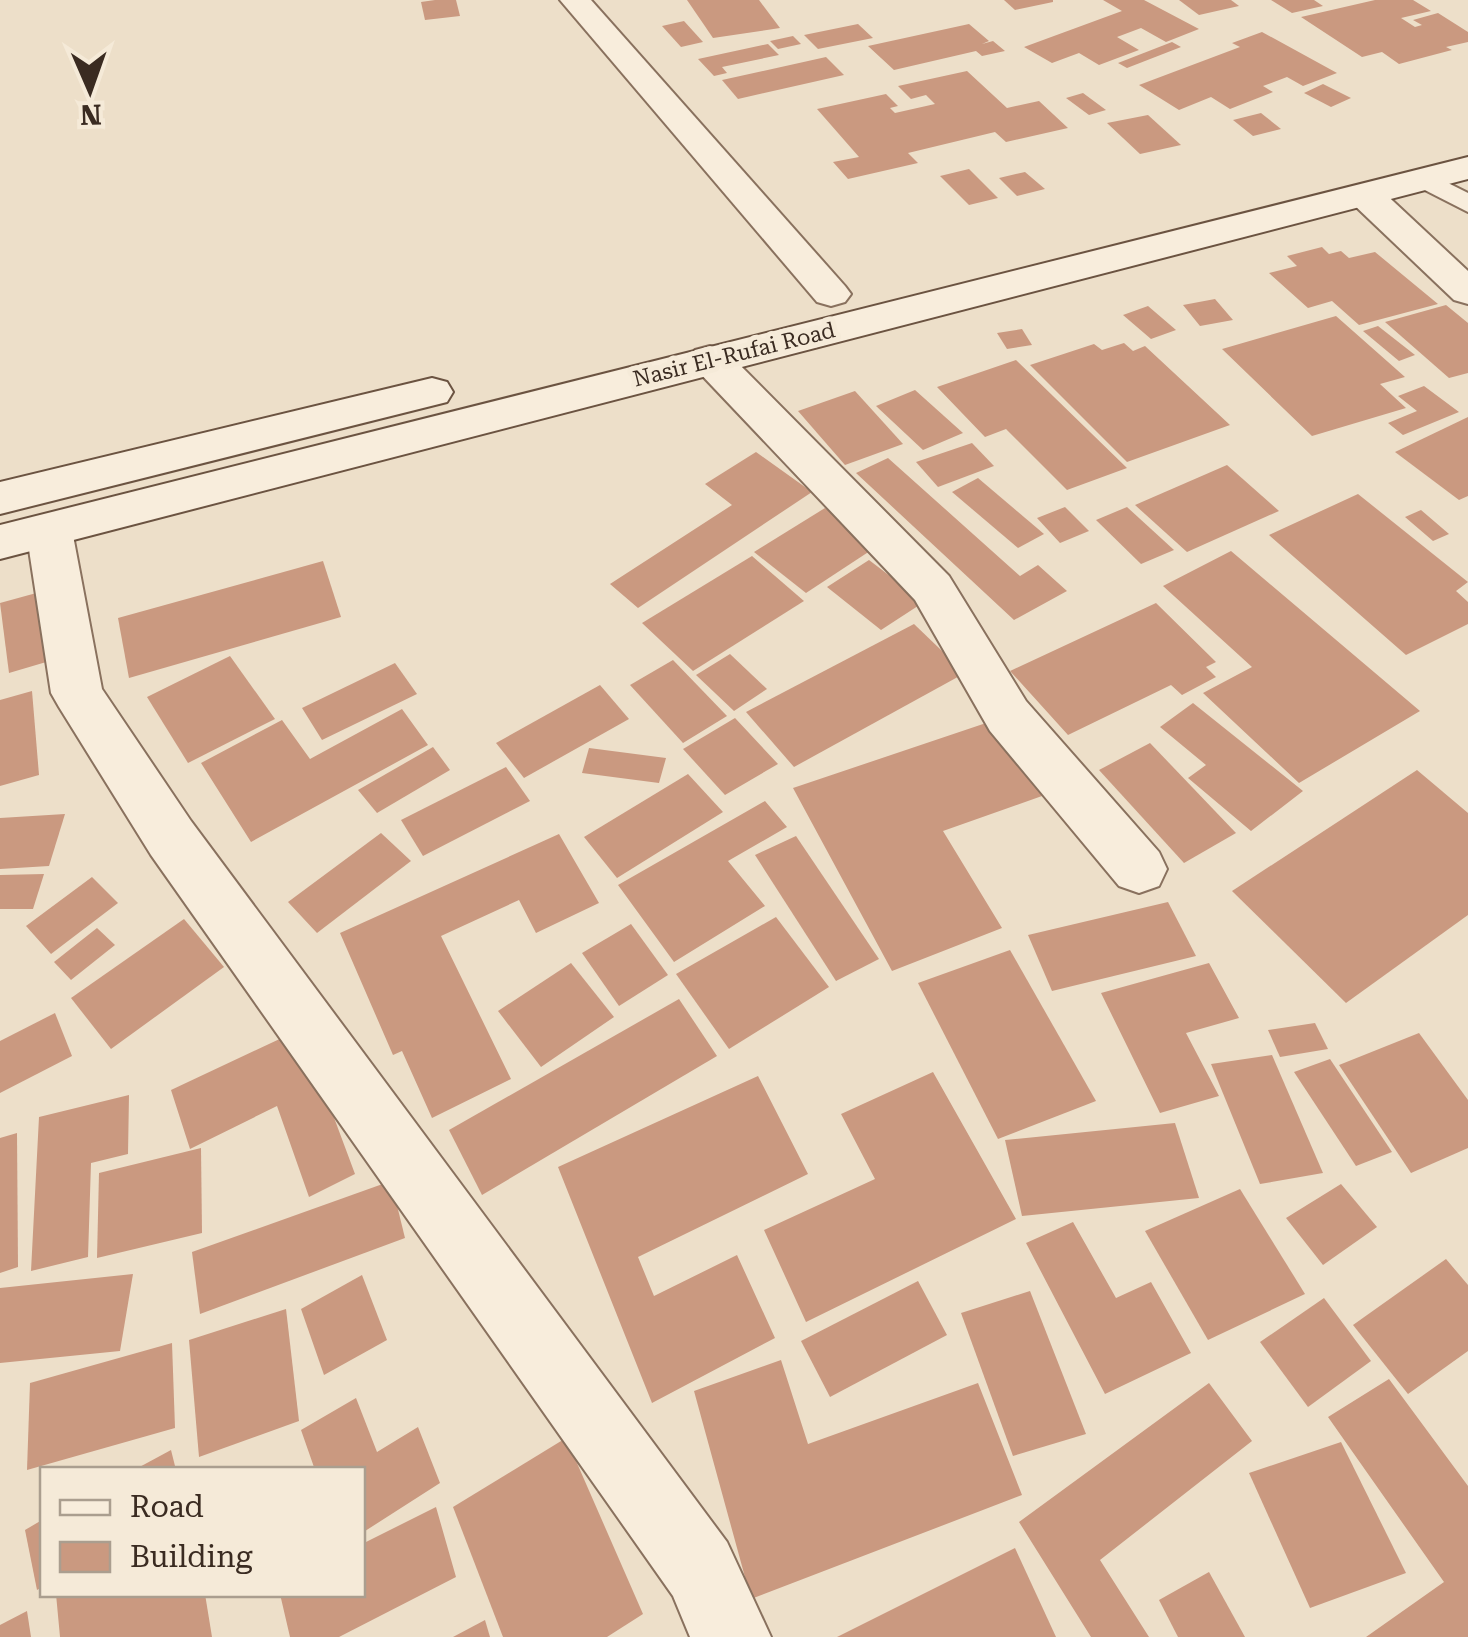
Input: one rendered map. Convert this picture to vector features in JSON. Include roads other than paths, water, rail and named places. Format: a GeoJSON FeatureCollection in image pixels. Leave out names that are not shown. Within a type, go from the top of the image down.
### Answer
{"type":"FeatureCollection","features":[{"type":"Feature","properties":{"kind":"main road"},"geometry":{"type":"LineString","coordinates":[[575,0],[832,294]]}},
{"type":"Feature","properties":{"kind":"main road","name":"Nasir El-Rufai Road"},"geometry":{"type":"LineString","coordinates":[[561,360],[1468,133]]}},
{"type":"Feature","properties":{"kind":"main road","name":"Nasir El-Rufai Road"},"geometry":{"type":"LineString","coordinates":[[16,523],[710,359],[1468,168]]}},
{"type":"Feature","properties":{"kind":"main road"},"geometry":{"type":"LineString","coordinates":[[1365,194],[1468,292]]}},
{"type":"Feature","properties":{"kind":"main road"},"geometry":{"type":"LineString","coordinates":[[710,359],[932,588],[1008,716],[1139,868]]}},
{"type":"Feature","properties":{"kind":"main road"},"geometry":{"type":"LineString","coordinates":[[464,384],[16,523],[78,693],[170,838],[700,1568],[731,1637]]}},
{"type":"Feature","properties":{"kind":"lane"},"geometry":{"type":"LineString","coordinates":[[1424,179],[1468,204]]}}]}
